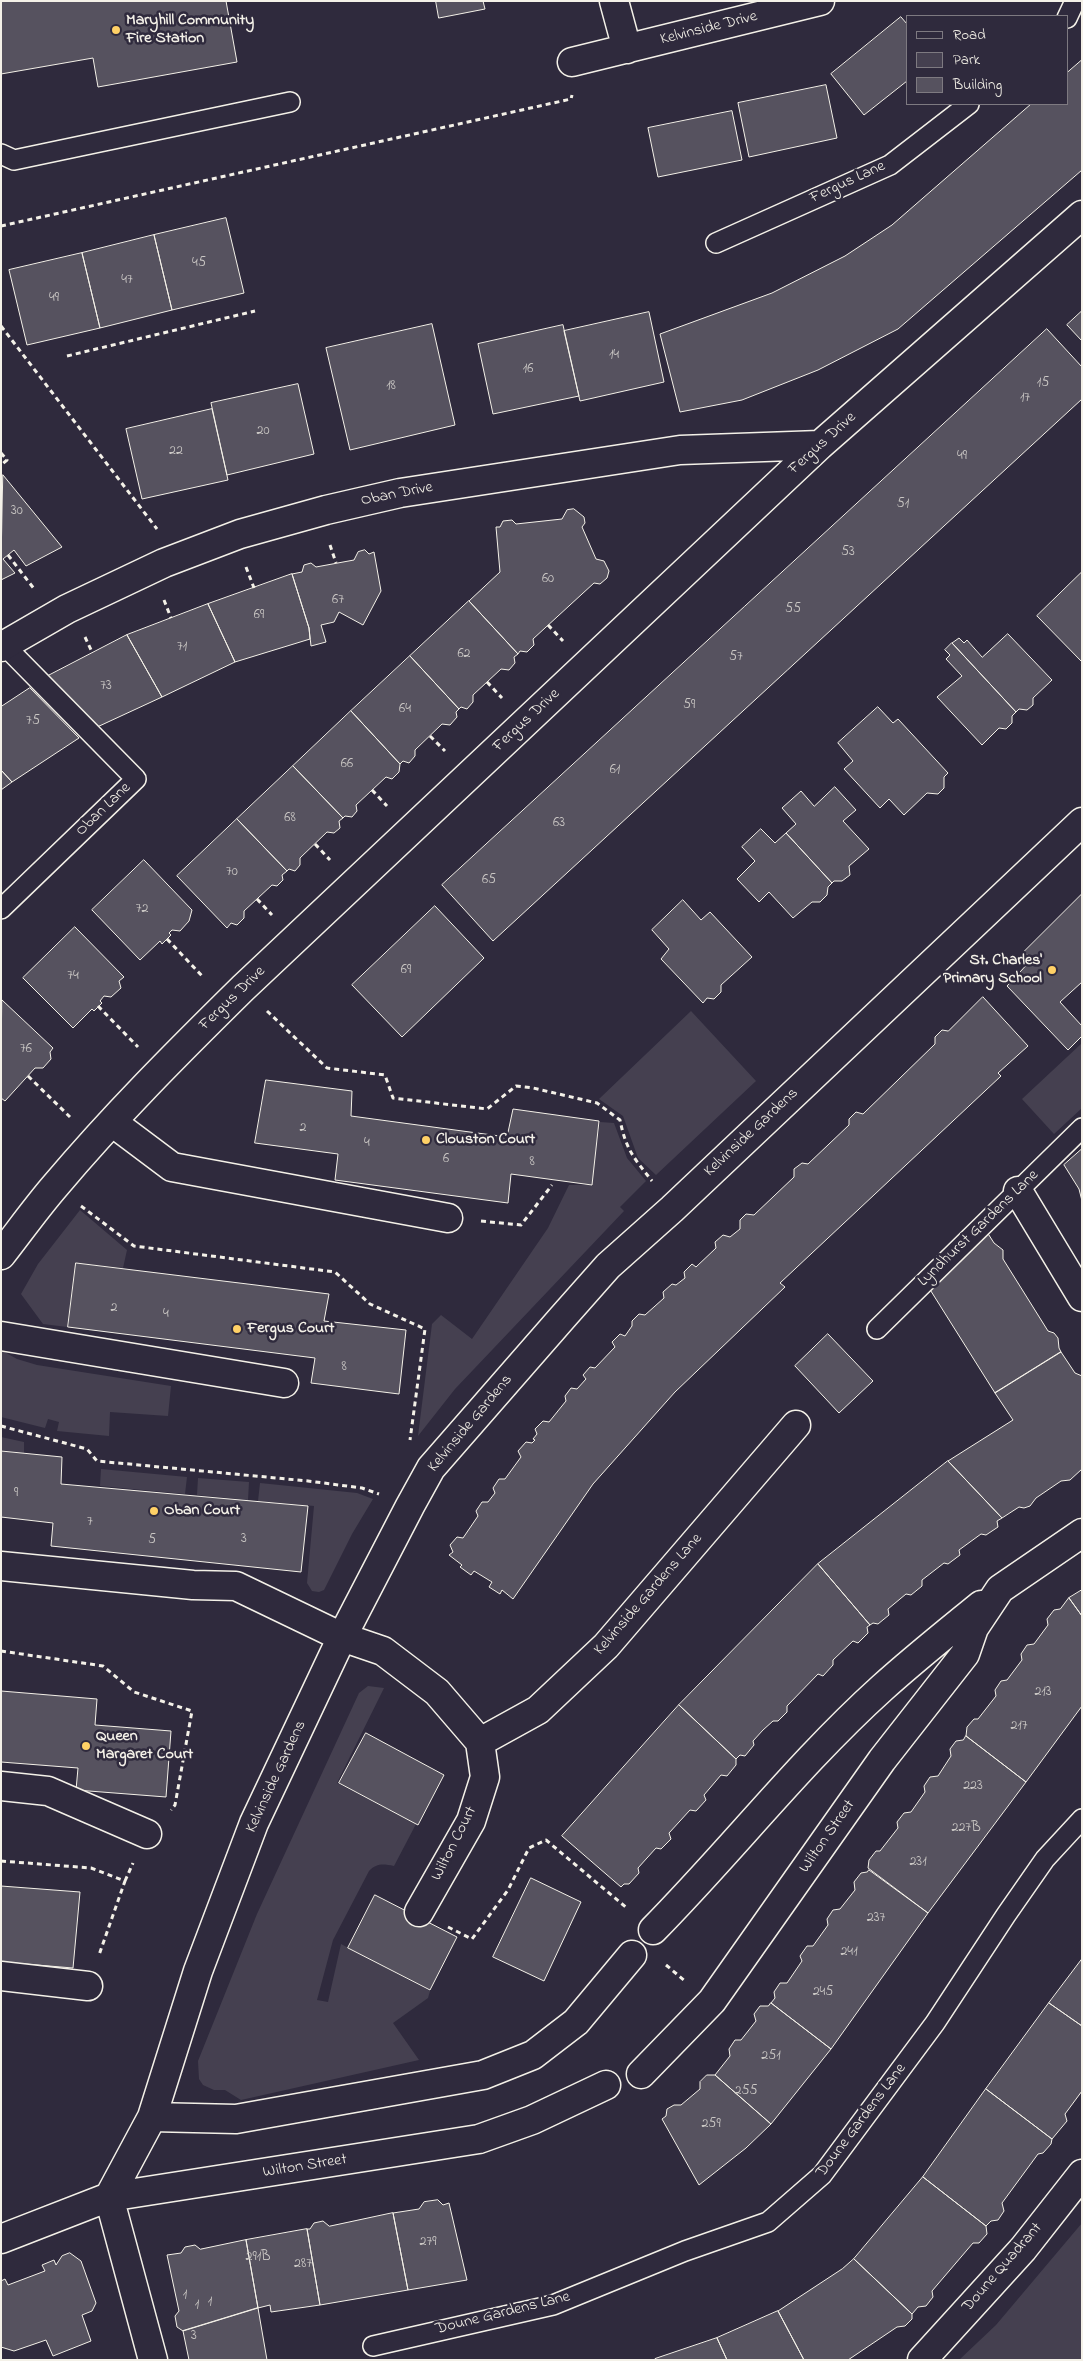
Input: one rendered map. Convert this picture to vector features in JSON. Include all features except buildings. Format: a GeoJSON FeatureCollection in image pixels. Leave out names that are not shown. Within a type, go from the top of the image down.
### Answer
{"type":"FeatureCollection","features":[{"type":"Feature","properties":{"kind":"street"},"geometry":{"type":"LineString","coordinates":[[614,1],[627,49]]}},
{"type":"Feature","properties":{"kind":"street","name":"Kelvinside Drive"},"geometry":{"type":"LineString","coordinates":[[572,62],[820,1]]}},
{"type":"Feature","properties":{"kind":"street","name":"Fergus Drive"},"geometry":{"type":"LineString","coordinates":[[1,1255],[55,1186],[112,1122],[162,1068],[243,988],[820,445],[1082,215]]}},
{"type":"Feature","properties":{"kind":"street","name":"Oban Drive"},"geometry":{"type":"LineString","coordinates":[[3,646],[67,609],[164,563],[240,534],[326,510],[400,493],[680,450],[820,445]]}},
{"type":"Feature","properties":{"kind":"street","name":"Kelvinside Gardens"},"geometry":{"type":"LineString","coordinates":[[109,2197],[152,2117],[198,1971],[254,1822],[342,1637],[431,1468],[608,1266],[672,1209],[1082,822]]}},
{"type":"Feature","properties":{"kind":"street"},"geometry":{"type":"LineString","coordinates":[[112,1122],[172,1167],[448,1218]]}},
{"type":"Feature","properties":{"kind":"street"},"geometry":{"type":"LineString","coordinates":[[1018,1191],[1082,1297]]}},
{"type":"Feature","properties":{"kind":"street"},"geometry":{"type":"LineString","coordinates":[[1,1336],[284,1383]]}},
{"type":"Feature","properties":{"kind":"street","name":"Kelvinside Gardens Lane"},"geometry":{"type":"LineString","coordinates":[[480,1742],[538,1710],[606,1646],[796,1425]]}},
{"type":"Feature","properties":{"kind":"street","name":"Wilton Street"},"geometry":{"type":"LineString","coordinates":[[653,1930],[705,1878],[796,1774],[882,1688],[1000,1589],[1082,1533]]}},
{"type":"Feature","properties":{"kind":"street"},"geometry":{"type":"LineString","coordinates":[[1,1566],[193,1585],[236,1586],[342,1637],[383,1651],[437,1692],[480,1742]]}},
{"type":"Feature","properties":{"kind":"street","name":"Wilton Street"},"geometry":{"type":"LineString","coordinates":[[641,2074],[712,2001],[882,1760],[965,1654],[974,1628],[1000,1589]]}},
{"type":"Feature","properties":{"kind":"street","name":"Wilton Court"},"geometry":{"type":"LineString","coordinates":[[419,1912],[471,1821],[485,1777],[480,1742]]}},
{"type":"Feature","properties":{"kind":"street"},"geometry":{"type":"LineString","coordinates":[[1,1786],[48,1790],[147,1834]]}},
{"type":"Feature","properties":{"kind":"street"},"geometry":{"type":"LineString","coordinates":[[152,2117],[236,2119],[483,2075],[533,2055],[576,2022],[632,1955]]}},
{"type":"Feature","properties":{"kind":"street"},"geometry":{"type":"LineString","coordinates":[[1,1976],[88,1986]]}},
{"type":"Feature","properties":{"kind":"street","name":"Wilton Street"},"geometry":{"type":"LineString","coordinates":[[1,2239],[109,2197],[479,2139],[532,2120],[606,2085]]}},
{"type":"Feature","properties":{"kind":"street","name":"Doune Quadrant"},"geometry":{"type":"LineString","coordinates":[[922,2360],[1023,2249],[1082,2174]]}},
{"type":"Feature","properties":{"kind":"street"},"geometry":{"type":"LineString","coordinates":[[109,2197],[153,2360]]}},
{"type":"Feature","properties":{"kind":"lane"},"geometry":{"type":"LineString","coordinates":[[1068,16],[1075,1]]}},
{"type":"Feature","properties":{"kind":"lane"},"geometry":{"type":"LineString","coordinates":[[1,154],[14,160],[290,102]]}},
{"type":"Feature","properties":{"kind":"lane","name":"Fergus Lane"},"geometry":{"type":"LineString","coordinates":[[716,243],[890,165],[968,105]]}},
{"type":"Feature","properties":{"kind":"lane","name":"Oban Lane"},"geometry":{"type":"LineString","coordinates":[[1,909],[136,779],[3,646]]}},
{"type":"Feature","properties":{"kind":"lane","name":"Lyndhurst Gardens Lane"},"geometry":{"type":"LineString","coordinates":[[877,1330],[1082,1128]]}},
{"type":"Feature","properties":{"kind":"lane","name":"Doune Gardens Lane"},"geometry":{"type":"LineString","coordinates":[[373,2346],[553,2305],[685,2250],[768,2222],[822,2176],[935,2023],[1045,1859],[1082,1819]]}},
{"type":"Feature","properties":{"kind":"path"},"geometry":{"type":"LineString","coordinates":[[1,226],[572,99],[572,62]]}},
{"type":"Feature","properties":{"kind":"path"},"geometry":{"type":"LineString","coordinates":[[67,356],[255,312]]}},
{"type":"Feature","properties":{"kind":"path"},"geometry":{"type":"LineString","coordinates":[[1,326],[163,537],[164,563]]}},
{"type":"Feature","properties":{"kind":"path"},"geometry":{"type":"LineString","coordinates":[[1,453],[7,460],[1,465]]}},
{"type":"Feature","properties":{"kind":"path"},"geometry":{"type":"LineString","coordinates":[[330,542],[336,563]]}},
{"type":"Feature","properties":{"kind":"path"},"geometry":{"type":"LineString","coordinates":[[8,554],[36,591]]}},
{"type":"Feature","properties":{"kind":"path"},"geometry":{"type":"LineString","coordinates":[[246,565],[254,588]]}},
{"type":"Feature","properties":{"kind":"path"},"geometry":{"type":"LineString","coordinates":[[162,595],[171,618]]}},
{"type":"Feature","properties":{"kind":"path"},"geometry":{"type":"LineString","coordinates":[[548,625],[565,644]]}},
{"type":"Feature","properties":{"kind":"path"},"geometry":{"type":"LineString","coordinates":[[82,631],[92,652]]}},
{"type":"Feature","properties":{"kind":"path"},"geometry":{"type":"LineString","coordinates":[[487,682],[505,701]]}},
{"type":"Feature","properties":{"kind":"path"},"geometry":{"type":"LineString","coordinates":[[430,736],[448,755]]}},
{"type":"Feature","properties":{"kind":"path"},"geometry":{"type":"LineString","coordinates":[[372,790],[390,809]]}},
{"type":"Feature","properties":{"kind":"path"},"geometry":{"type":"LineString","coordinates":[[315,844],[333,864]]}},
{"type":"Feature","properties":{"kind":"path"},"geometry":{"type":"LineString","coordinates":[[257,899],[275,918]]}},
{"type":"Feature","properties":{"kind":"path"},"geometry":{"type":"LineString","coordinates":[[167,939],[207,981]]}},
{"type":"Feature","properties":{"kind":"path"},"geometry":{"type":"LineString","coordinates":[[243,988],[327,1068],[385,1075],[393,1098],[487,1109],[516,1086],[534,1088],[597,1103],[620,1120],[623,1135],[634,1160],[649,1178]]}},
{"type":"Feature","properties":{"kind":"path"},"geometry":{"type":"LineString","coordinates":[[98,1006],[140,1049]]}},
{"type":"Feature","properties":{"kind":"path"},"geometry":{"type":"LineString","coordinates":[[28,1076],[72,1118]]}},
{"type":"Feature","properties":{"kind":"path"},"geometry":{"type":"LineString","coordinates":[[448,1218],[521,1225],[552,1185]]}},
{"type":"Feature","properties":{"kind":"path"},"geometry":{"type":"LineString","coordinates":[[55,1186],[134,1246],[335,1272],[370,1304],[425,1329],[410,1428]]}},
{"type":"Feature","properties":{"kind":"path"},"geometry":{"type":"LineString","coordinates":[[1,1426],[87,1450],[96,1461],[362,1488],[410,1506]]}},
{"type":"Feature","properties":{"kind":"path"},"geometry":{"type":"LineString","coordinates":[[1,1651],[103,1666],[134,1692],[192,1711],[181,1770]]}},
{"type":"Feature","properties":{"kind":"path"},"geometry":{"type":"LineString","coordinates":[[419,1912],[472,1939],[508,1890],[529,1848],[546,1840],[653,1930]]}},
{"type":"Feature","properties":{"kind":"path"},"geometry":{"type":"LineString","coordinates":[[1,1861],[91,1868],[125,1880],[88,1986]]}},
{"type":"Feature","properties":{"kind":"green space"},"geometry":{"type":"Polygon","coordinates":[[[691,1011],[756,1081],[656,1175],[638,1158],[623,1116],[599,1099],[691,1011]]]}},
{"type":"Feature","properties":{"kind":"green space"},"geometry":{"type":"Polygon","coordinates":[[[1082,1043],[1082,1108],[1054,1134],[1022,1099],[1082,1043]]]}},
{"type":"Feature","properties":{"kind":"green space"},"geometry":{"type":"Polygon","coordinates":[[[600,1122],[614,1123],[627,1158],[646,1181],[620,1207],[624,1211],[455,1389],[418,1436],[432,1324],[441,1315],[472,1339],[548,1228],[569,1185],[591,1185],[600,1122]]]}},
{"type":"Feature","properties":{"kind":"green space"},"geometry":{"type":"Polygon","coordinates":[[[80,1210],[127,1250],[123,1268],[76,1263],[67,1327],[43,1324],[21,1294],[38,1264],[80,1210]]]}},
{"type":"Feature","properties":{"kind":"green space"},"geometry":{"type":"Polygon","coordinates":[[[1,1350],[17,1359],[37,1365],[171,1386],[168,1416],[110,1412],[109,1436],[57,1431],[59,1422],[48,1419],[45,1428],[1,1417],[1,1350]]]}},
{"type":"Feature","properties":{"kind":"green space"},"geometry":{"type":"Polygon","coordinates":[[[1,1437],[24,1442],[24,1453],[1,1450],[1,1437]]]}},
{"type":"Feature","properties":{"kind":"green space"},"geometry":{"type":"Polygon","coordinates":[[[101,1469],[187,1477],[185,1494],[100,1486],[101,1469]]]}},
{"type":"Feature","properties":{"kind":"green space"},"geometry":{"type":"Polygon","coordinates":[[[198,1478],[249,1482],[248,1500],[197,1495],[198,1478]]]}},
{"type":"Feature","properties":{"kind":"green space"},"geometry":{"type":"Polygon","coordinates":[[[260,1483],[357,1493],[373,1499],[352,1534],[324,1590],[319,1592],[312,1591],[307,1583],[314,1506],[258,1501],[260,1483]]]}},
{"type":"Feature","properties":{"kind":"green space"},"geometry":{"type":"Polygon","coordinates":[[[368,1686],[384,1688],[337,1783],[416,1824],[394,1866],[380,1865],[369,1871],[333,1940],[317,2000],[328,2002],[341,1944],[430,1991],[428,1998],[393,2023],[419,2060],[241,2100],[225,2090],[214,2090],[203,2085],[199,2079],[198,2061],[257,1914],[359,1693],[368,1686]]]}},
{"type":"Feature","properties":{"kind":"green space"},"geometry":{"type":"Polygon","coordinates":[[[1082,2223],[1082,2360],[959,2360],[996,2325],[1082,2223]]]}},
{"type":"Feature","properties":{"kind":"place","name":"Maryhill Community Fire Station"},"geometry":{"type":"Point","coordinates":[116,30]}},
{"type":"Feature","properties":{"kind":"place","name":"St. Charles' Primary School"},"geometry":{"type":"Point","coordinates":[1052,970]}},
{"type":"Feature","properties":{"kind":"place","name":"Clouston Court"},"geometry":{"type":"Point","coordinates":[426,1140]}},
{"type":"Feature","properties":{"kind":"place","name":"Fergus Court"},"geometry":{"type":"Point","coordinates":[237,1329]}},
{"type":"Feature","properties":{"kind":"place","name":"Oban Court"},"geometry":{"type":"Point","coordinates":[154,1511]}},
{"type":"Feature","properties":{"kind":"place","name":"Queen Margaret Court"},"geometry":{"type":"Point","coordinates":[86,1746]}}]}
